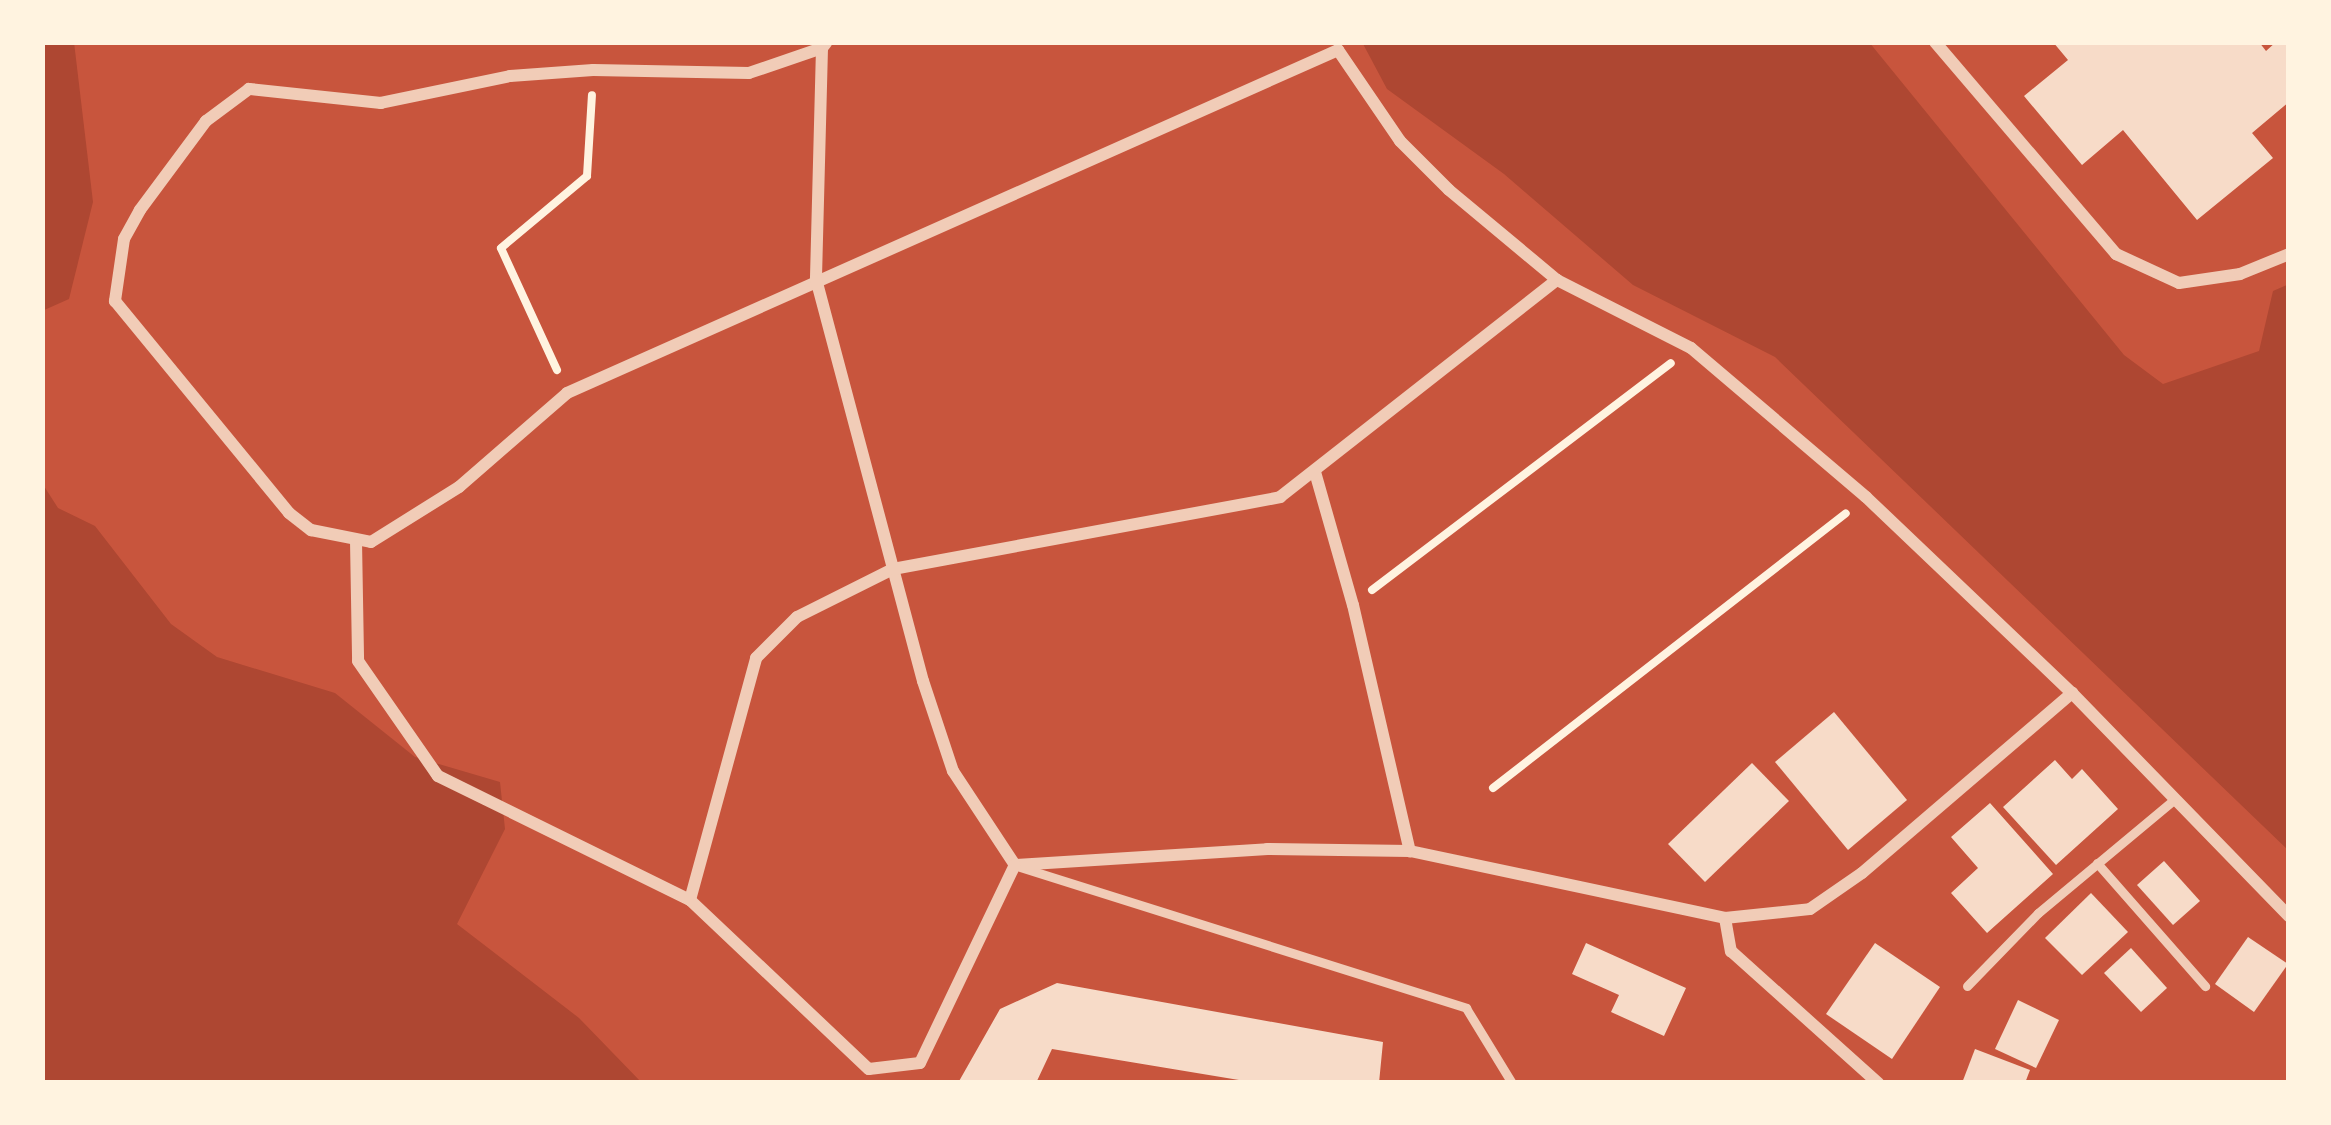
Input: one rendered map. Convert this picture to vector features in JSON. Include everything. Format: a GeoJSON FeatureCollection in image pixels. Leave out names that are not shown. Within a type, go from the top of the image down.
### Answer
{"type":"FeatureCollection","features":[{"type":"Feature","properties":{"kind":"street"},"geometry":{"type":"LineString","coordinates":[[1935,42],[2116,254],[2179,283],[2240,274],[2289,254]]}},
{"type":"Feature","properties":{"kind":"street"},"geometry":{"type":"LineString","coordinates":[[1015,865],[953,771],[893,569],[816,279],[823,44],[749,73],[593,70],[510,76],[381,103],[249,89],[206,121],[124,239],[115,301],[289,513],[311,530],[370,542],[459,487],[543,408],[567,393],[816,279],[1336,46],[1400,141],[1449,190],[1557,280],[1691,348],[1866,497],[2072,693],[2289,916]]}},
{"type":"Feature","properties":{"kind":"street"},"geometry":{"type":"LineString","coordinates":[[690,901],[756,658],[796,617],[893,569],[1280,497],[1557,280]]}},
{"type":"Feature","properties":{"kind":"street"},"geometry":{"type":"LineString","coordinates":[[1315,472],[1353,605],[1410,851]]}},
{"type":"Feature","properties":{"kind":"street"},"geometry":{"type":"LineString","coordinates":[[356,541],[358,661],[438,776],[690,901],[869,1069],[920,1064],[1015,865]]}},
{"type":"Feature","properties":{"kind":"street"},"geometry":{"type":"LineString","coordinates":[[1015,865],[1267,850],[1410,851],[1725,918],[1810,909],[1862,873],[2072,693]]}},
{"type":"Feature","properties":{"kind":"street"},"geometry":{"type":"LineString","coordinates":[[1725,918],[1731,951],[1877,1083]]}},
{"type":"Feature","properties":{"kind":"lane"},"geometry":{"type":"LineString","coordinates":[[1967,986],[2038,913],[2175,799]]}},
{"type":"Feature","properties":{"kind":"lane"},"geometry":{"type":"LineString","coordinates":[[2097,863],[2205,986]]}},
{"type":"Feature","properties":{"kind":"lane"},"geometry":{"type":"LineString","coordinates":[[1015,865],[1466,1008],[1512,1083]]}},
{"type":"Feature","properties":{"kind":"path"},"geometry":{"type":"LineString","coordinates":[[567,393],[501,248],[586,176],[593,70]]}},
{"type":"Feature","properties":{"kind":"path"},"geometry":{"type":"LineString","coordinates":[[1353,605],[1691,348]]}},
{"type":"Feature","properties":{"kind":"path"},"geometry":{"type":"LineString","coordinates":[[1493,788],[1866,497]]}},
{"type":"Feature","properties":{"kind":"shaded area"},"geometry":{"type":"Polygon","coordinates":[[[42,42],[74,42],[93,202],[69,299],[42,311],[42,42]]]}},
{"type":"Feature","properties":{"kind":"shaded area"},"geometry":{"type":"Polygon","coordinates":[[[1362,42],[1869,42],[2124,355],[2163,384],[2259,351],[2273,291],[2289,284],[2289,851],[1775,357],[1633,285],[1504,174],[1387,89],[1362,42]]]}},
{"type":"Feature","properties":{"kind":"shaded area"},"geometry":{"type":"Polygon","coordinates":[[[42,483],[58,508],[95,526],[171,624],[217,657],[335,693],[415,757],[500,782],[505,829],[457,924],[579,1018],[642,1083],[42,1083],[42,483]]]}},
{"type":"Feature","properties":{"kind":"building"},"geometry":{"type":"Polygon","coordinates":[[[2053,42],[2259,42],[2266,51],[2276,42],[2289,42],[2289,102],[2252,133],[2273,158],[2197,220],[2123,130],[2082,165],[2024,96],[2068,60],[2053,42]]]}},
{"type":"Feature","properties":{"kind":"building"},"geometry":{"type":"Polygon","coordinates":[[[1834,712],[1907,800],[1848,850],[1775,762],[1834,712]]]}},
{"type":"Feature","properties":{"kind":"building"},"geometry":{"type":"Polygon","coordinates":[[[2055,760],[2072,779],[2082,769],[2118,809],[2056,865],[2003,807],[2055,760]]]}},
{"type":"Feature","properties":{"kind":"building"},"geometry":{"type":"Polygon","coordinates":[[[1752,763],[1789,801],[1705,882],[1668,844],[1752,763]]]}},
{"type":"Feature","properties":{"kind":"building"},"geometry":{"type":"Polygon","coordinates":[[[1990,803],[2053,874],[1987,933],[1951,893],[1978,868],[1951,837],[1990,803]]]}},
{"type":"Feature","properties":{"kind":"building"},"geometry":{"type":"Polygon","coordinates":[[[2164,861],[2200,901],[2173,925],[2137,885],[2164,861]]]}},
{"type":"Feature","properties":{"kind":"building"},"geometry":{"type":"Polygon","coordinates":[[[2091,893],[2128,932],[2082,975],[2045,938],[2091,893]]]}},
{"type":"Feature","properties":{"kind":"building"},"geometry":{"type":"Polygon","coordinates":[[[2248,937],[2288,964],[2254,1012],[2215,984],[2248,937]]]}},
{"type":"Feature","properties":{"kind":"building"},"geometry":{"type":"Polygon","coordinates":[[[1586,943],[1686,988],[1664,1036],[1611,1012],[1619,995],[1572,974],[1586,943]]]}},
{"type":"Feature","properties":{"kind":"building"},"geometry":{"type":"Polygon","coordinates":[[[1875,943],[1940,987],[1892,1059],[1826,1014],[1875,943]]]}},
{"type":"Feature","properties":{"kind":"building"},"geometry":{"type":"Polygon","coordinates":[[[2131,948],[2167,988],[2141,1012],[2104,973],[2131,948]]]}},
{"type":"Feature","properties":{"kind":"building"},"geometry":{"type":"Polygon","coordinates":[[[1057,983],[1383,1042],[1379,1083],[1257,1083],[1052,1049],[1036,1083],[958,1083],[1000,1009],[1057,983]]]}},
{"type":"Feature","properties":{"kind":"building"},"geometry":{"type":"Polygon","coordinates":[[[2018,1000],[2059,1020],[2036,1068],[1995,1049],[2018,1000]]]}},
{"type":"Feature","properties":{"kind":"building"},"geometry":{"type":"Polygon","coordinates":[[[1975,1049],[2030,1070],[2025,1083],[1962,1083],[1975,1049]]]}}]}
